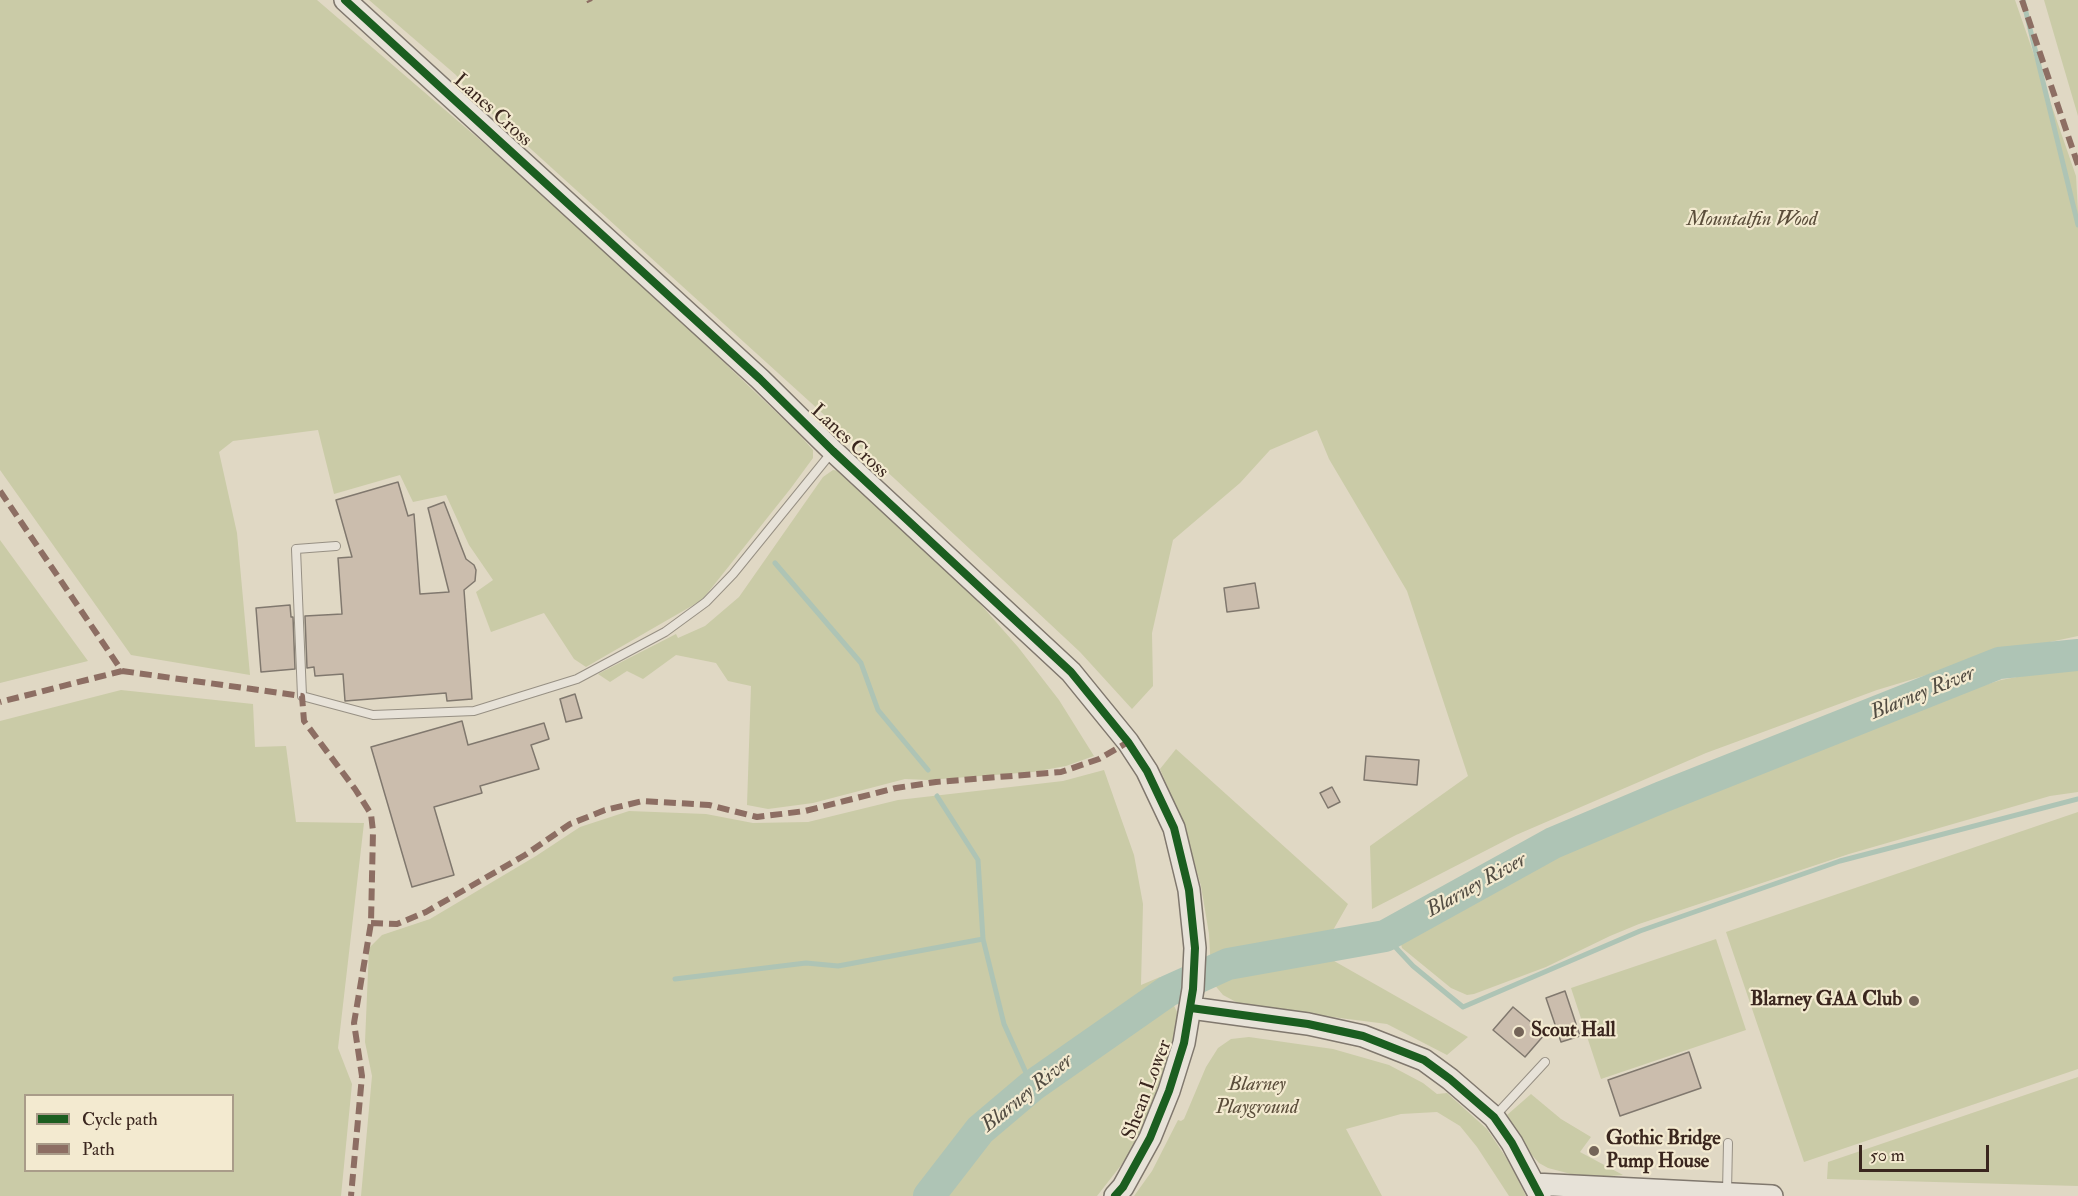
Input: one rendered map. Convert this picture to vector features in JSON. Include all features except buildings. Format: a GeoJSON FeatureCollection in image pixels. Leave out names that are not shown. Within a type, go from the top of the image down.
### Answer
{"type":"FeatureCollection","features":[{"type":"Feature","properties":{"kind":"street","name":"Lanes Cross"},"geometry":{"type":"LineString","coordinates":[[345,0],[751,371],[833,451],[1071,672],[1128,742],[1148,771],[1174,828],[1189,890],[1195,948],[1192,998]]}},
{"type":"Feature","properties":{"kind":"street"},"geometry":{"type":"LineString","coordinates":[[1192,998],[1231,1013],[1308,1024],[1363,1036],[1424,1060],[1494,1117],[1512,1143],[1537,1190],[1772,1196]]}},
{"type":"Feature","properties":{"kind":"street","name":"Shean Lower"},"geometry":{"type":"LineString","coordinates":[[1114,1196],[1123,1187],[1150,1138],[1170,1091],[1184,1042],[1192,998]]}},
{"type":"Feature","properties":{"kind":"street"},"geometry":{"type":"LineString","coordinates":[[1184,1042],[1193,1028],[1212,1018],[1231,1013]]}},
{"type":"Feature","properties":{"kind":"lane"},"geometry":{"type":"LineString","coordinates":[[336,546],[296,549],[302,696],[373,715],[474,711],[577,679],[665,632],[706,602],[733,574],[833,451]]}},
{"type":"Feature","properties":{"kind":"lane"},"geometry":{"type":"LineString","coordinates":[[1494,1117],[1545,1062]]}},
{"type":"Feature","properties":{"kind":"lane"},"geometry":{"type":"LineString","coordinates":[[1727,1194],[1728,1143]]}},
{"type":"Feature","properties":{"kind":"green space"},"geometry":{"type":"Polygon","coordinates":[[[0,0],[317,0],[586,231],[798,433],[813,450],[813,458],[702,600],[586,667],[574,659],[544,613],[491,632],[476,592],[493,580],[469,545],[446,495],[413,502],[400,475],[334,494],[318,430],[233,441],[219,452],[237,533],[250,675],[131,655],[0,470],[0,0]]]}},
{"type":"Feature","properties":{"kind":"green space","name":"Mountalfin Wood"},"geometry":{"type":"Polygon","coordinates":[[[369,0],[2015,0],[2076,176],[2078,211],[2078,636],[2003,652],[1877,690],[1706,753],[1516,835],[1372,909],[1370,846],[1468,776],[1407,591],[1329,459],[1317,430],[1270,450],[1240,483],[1173,540],[1152,633],[1153,686],[1132,709],[1080,652],[895,479],[468,92],[456,75],[369,0]]]}},
{"type":"Feature","properties":{"kind":"green space"},"geometry":{"type":"Polygon","coordinates":[[[2044,0],[2078,0],[2078,116],[2058,48],[2044,0]]]}},
{"type":"Feature","properties":{"kind":"green space"},"geometry":{"type":"Polygon","coordinates":[[[833,470],[840,471],[968,590],[1018,647],[1059,700],[1094,756],[1066,766],[1033,772],[928,780],[905,779],[813,803],[768,809],[747,805],[751,686],[728,681],[716,663],[676,655],[643,679],[627,671],[610,682],[598,674],[676,634],[678,638],[705,626],[739,597],[823,477],[833,470]]]}},
{"type":"Feature","properties":{"kind":"green space"},"geometry":{"type":"Polygon","coordinates":[[[0,540],[88,661],[0,683],[0,540]]]}},
{"type":"Feature","properties":{"kind":"green space"},"geometry":{"type":"Polygon","coordinates":[[[2078,668],[2078,792],[2050,796],[1849,854],[1639,924],[1546,967],[1474,994],[1467,995],[1451,988],[1402,948],[1399,937],[1402,932],[1484,888],[1596,833],[1658,808],[1718,777],[1841,740],[2001,680],[2078,668]]]}},
{"type":"Feature","properties":{"kind":"green space"},"geometry":{"type":"Polygon","coordinates":[[[121,690],[253,704],[255,747],[286,746],[296,822],[364,823],[338,1048],[352,1084],[341,1196],[0,1196],[0,721],[121,690]]]}},
{"type":"Feature","properties":{"kind":"green space"},"geometry":{"type":"Polygon","coordinates":[[[1176,749],[1348,904],[1320,953],[1468,1037],[1447,1055],[1387,1024],[1277,1010],[1238,1003],[1223,995],[1213,983],[1209,934],[1201,886],[1184,826],[1160,769],[1176,749]]]}},
{"type":"Feature","properties":{"kind":"green space"},"geometry":{"type":"Polygon","coordinates":[[[1104,770],[1134,855],[1143,904],[1141,985],[1160,977],[1179,1016],[1162,1087],[1133,1150],[1097,1196],[361,1196],[372,1076],[365,1042],[369,948],[382,935],[430,919],[580,827],[629,811],[706,814],[753,823],[808,822],[898,800],[1063,781],[1104,770]]]}},
{"type":"Feature","properties":{"kind":"green space","name":"Blarney GAA Club"},"geometry":{"type":"Polygon","coordinates":[[[2078,812],[2078,1069],[1804,1162],[1726,932],[2078,812]]]}},
{"type":"Feature","properties":{"kind":"green space"},"geometry":{"type":"Polygon","coordinates":[[[1716,939],[1746,1030],[1601,1079],[1571,988],[1716,939]]]}},
{"type":"Feature","properties":{"kind":"green space","name":"Blarney Playground"},"geometry":{"type":"Polygon","coordinates":[[[1249,1037],[1333,1049],[1389,1065],[1423,1083],[1437,1094],[1447,1093],[1487,1129],[1511,1165],[1526,1196],[1509,1196],[1477,1147],[1460,1126],[1437,1112],[1401,1114],[1346,1129],[1382,1196],[1134,1196],[1152,1171],[1178,1120],[1184,1119],[1206,1067],[1218,1048],[1231,1039],[1249,1037]]]}},
{"type":"Feature","properties":{"kind":"green space"},"geometry":{"type":"Polygon","coordinates":[[[2078,1077],[2078,1186],[1827,1179],[1828,1162],[2078,1077]]]}},
{"type":"Feature","properties":{"kind":"green space"},"geometry":{"type":"Polygon","coordinates":[[[1531,1094],[1561,1119],[1591,1137],[1580,1152],[1623,1175],[1598,1177],[1571,1174],[1548,1168],[1539,1163],[1530,1153],[1507,1115],[1531,1094]]]}},
{"type":"Feature","properties":{"kind":"waterway"},"geometry":{"type":"LineString","coordinates":[[2023,0],[2078,225]]}},
{"type":"Feature","properties":{"kind":"waterway"},"geometry":{"type":"LineString","coordinates":[[775,563],[861,663],[878,710],[928,770]]}},
{"type":"Feature","properties":{"kind":"waterway","name":"Blarney River"},"geometry":{"type":"LineString","coordinates":[[929,1196],[980,1130],[1032,1086],[1168,991],[1228,964],[1385,936],[1553,843],[1662,797],[1999,663],[2078,655]]}},
{"type":"Feature","properties":{"kind":"waterway"},"geometry":{"type":"LineString","coordinates":[[937,796],[978,860],[983,939],[1004,1024],[1032,1086]]}},
{"type":"Feature","properties":{"kind":"waterway"},"geometry":{"type":"LineString","coordinates":[[1385,936],[1413,966],[1463,1007],[1640,931],[1840,861],[2078,799]]}},
{"type":"Feature","properties":{"kind":"waterway"},"geometry":{"type":"LineString","coordinates":[[675,979],[806,963],[838,966],[983,939]]}},
{"type":"Feature","properties":{"kind":"marked path"},"geometry":{"type":"LineString","coordinates":[[2022,0],[2078,165]]}},
{"type":"Feature","properties":{"kind":"marked path"},"geometry":{"type":"LineString","coordinates":[[0,491],[122,671],[0,702]]}},
{"type":"Feature","properties":{"kind":"marked path"},"geometry":{"type":"LineString","coordinates":[[122,671],[302,696],[304,721],[371,814],[373,831],[371,923],[354,1023],[362,1076],[351,1196]]}},
{"type":"Feature","properties":{"kind":"marked path"},"geometry":{"type":"LineString","coordinates":[[371,923],[397,924],[426,912],[525,855],[570,824],[605,810],[643,801],[709,805],[757,817],[805,811],[896,788],[936,782],[1061,772],[1099,759],[1128,742]]}},
{"type":"Feature","properties":{"kind":"cycle path"},"geometry":{"type":"LineString","coordinates":[[345,0],[760,379],[833,451],[1071,672],[1128,742],[1147,771],[1174,828],[1189,890],[1195,948],[1193,989],[1184,1043],[1169,1091],[1150,1138],[1123,1187],[1115,1196]]}},
{"type":"Feature","properties":{"kind":"cycle path"},"geometry":{"type":"LineString","coordinates":[[1191,1008],[1308,1024],[1363,1036],[1424,1060],[1494,1117],[1512,1143],[1540,1196]]}},
{"type":"Feature","properties":{"kind":"place","name":"Blarney GAA Club"},"geometry":{"type":"Point","coordinates":[1914,1001]}},
{"type":"Feature","properties":{"kind":"place","name":"Scout Hall"},"geometry":{"type":"Point","coordinates":[1519,1032]}},
{"type":"Feature","properties":{"kind":"place","name":"Gothic Bridge Pump House"},"geometry":{"type":"Point","coordinates":[1594,1151]}}]}
